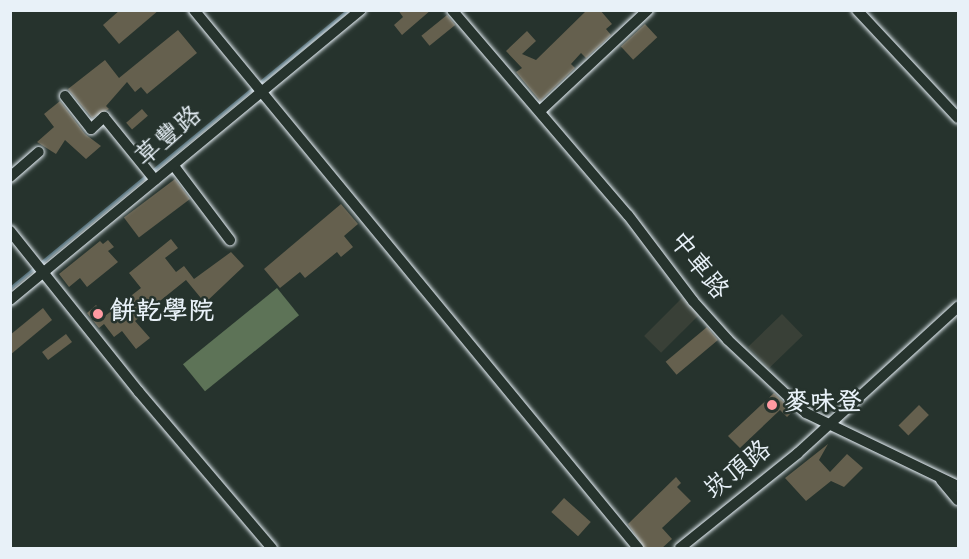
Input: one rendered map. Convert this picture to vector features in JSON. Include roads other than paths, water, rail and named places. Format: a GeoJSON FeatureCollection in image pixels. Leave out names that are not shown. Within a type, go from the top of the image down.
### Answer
{"type":"FeatureCollection","features":[{"type":"Feature","properties":{"kind":"street"},"geometry":{"type":"LineString","coordinates":[[194,10],[638,549]]}},
{"type":"Feature","properties":{"kind":"street","name":"草豐路"},"geometry":{"type":"LineString","coordinates":[[10,300],[174,166],[260,90],[360,10]]}},
{"type":"Feature","properties":{"kind":"street","name":"中車路"},"geometry":{"type":"LineString","coordinates":[[452,10],[540,111],[728,340],[806,413],[828,427],[958,486]]}},
{"type":"Feature","properties":{"kind":"street"},"geometry":{"type":"LineString","coordinates":[[540,111],[648,10]]}},
{"type":"Feature","properties":{"kind":"street"},"geometry":{"type":"LineString","coordinates":[[857,10],[958,118]]}},
{"type":"Feature","properties":{"kind":"street"},"geometry":{"type":"LineString","coordinates":[[65,96],[91,129],[104,117],[155,180]]}},
{"type":"Feature","properties":{"kind":"street"},"geometry":{"type":"LineString","coordinates":[[10,177],[39,152]]}},
{"type":"Feature","properties":{"kind":"street"},"geometry":{"type":"LineString","coordinates":[[174,166],[230,240]]}},
{"type":"Feature","properties":{"kind":"street"},"geometry":{"type":"LineString","coordinates":[[10,231],[273,549]]}},
{"type":"Feature","properties":{"kind":"street","name":"崁頂路"},"geometry":{"type":"LineString","coordinates":[[680,549],[828,427],[958,307]]}},
{"type":"Feature","properties":{"kind":"street"},"geometry":{"type":"LineString","coordinates":[[938,477],[958,500]]}},
{"type":"Feature","properties":{"kind":"waterway"},"geometry":{"type":"LineString","coordinates":[[259,83],[348,10]]}},
{"type":"Feature","properties":{"kind":"waterway"},"geometry":{"type":"LineString","coordinates":[[152,171],[254,87]]}},
{"type":"Feature","properties":{"kind":"waterway"},"geometry":{"type":"LineString","coordinates":[[10,288],[147,175]]}},
{"type":"Feature","properties":{"kind":"place","name":"餅乾學院"},"geometry":{"type":"Point","coordinates":[98,314]}},
{"type":"Feature","properties":{"kind":"place","name":"麥味登"},"geometry":{"type":"Point","coordinates":[772,405]}}]}
